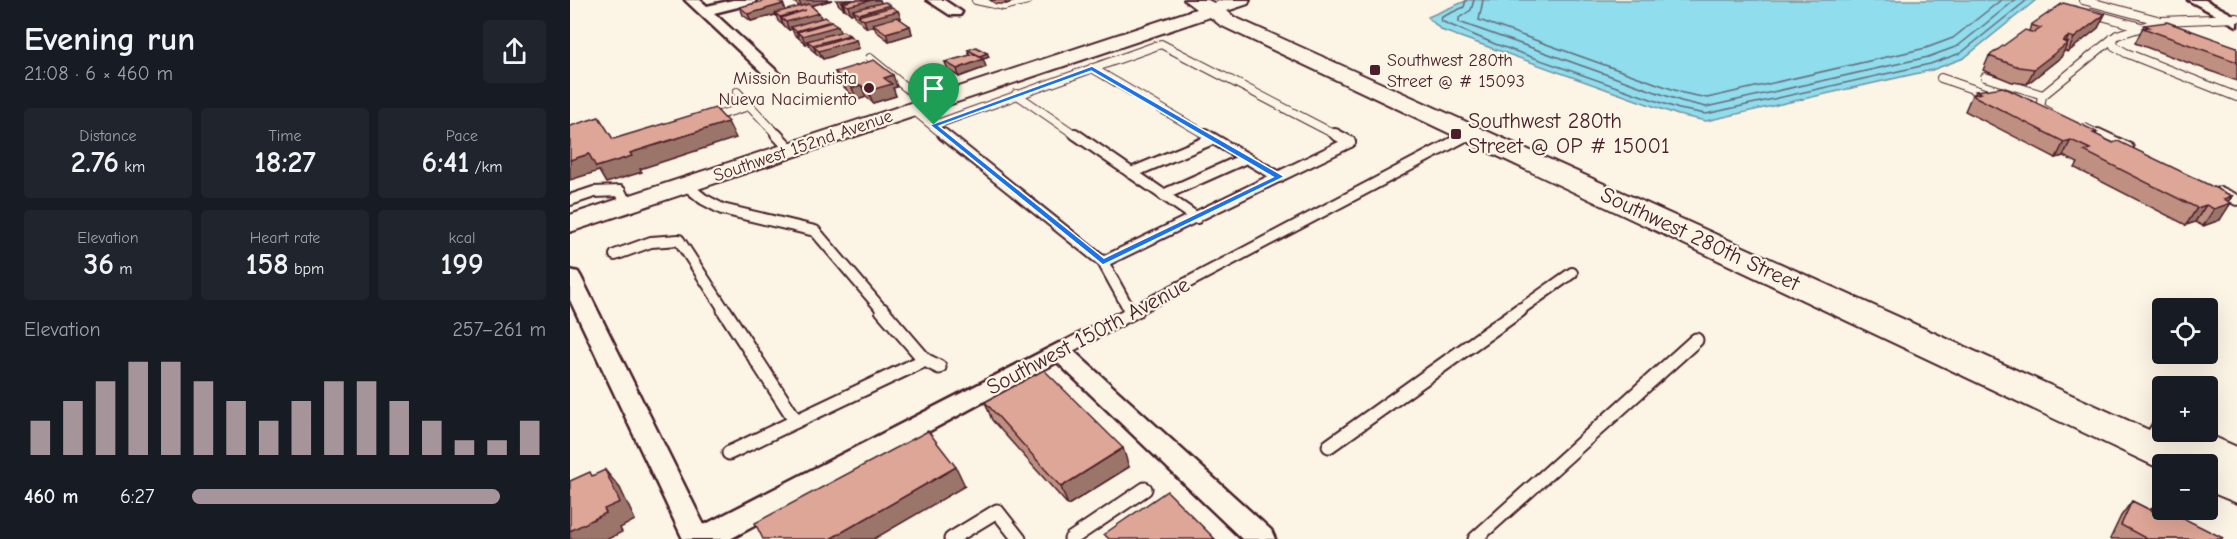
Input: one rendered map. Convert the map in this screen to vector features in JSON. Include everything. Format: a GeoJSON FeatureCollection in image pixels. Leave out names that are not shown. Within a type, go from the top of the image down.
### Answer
{"type":"FeatureCollection","features":[{"type":"Feature","properties":{"kind":"street"},"geometry":{"type":"LineString","coordinates":[[692,0],[774,76]]}},
{"type":"Feature","properties":{"kind":"street"},"geometry":{"type":"LineString","coordinates":[[704,11],[749,0]]}},
{"type":"Feature","properties":{"kind":"street"},"geometry":{"type":"LineString","coordinates":[[934,0],[955,12]]}},
{"type":"Feature","properties":{"kind":"street","name":"Southwest 152nd Avenue"},"geometry":{"type":"LineString","coordinates":[[570,224],[791,150],[924,113],[1093,58],[1203,4],[1241,0]]}},
{"type":"Feature","properties":{"kind":"street"},"geometry":{"type":"LineString","coordinates":[[2195,0],[2235,20]]}},
{"type":"Feature","properties":{"kind":"street","name":"Southwest 280th Street"},"geometry":{"type":"LineString","coordinates":[[1203,4],[1227,21],[1298,47],[1376,82],[2185,451],[2237,463]]}},
{"type":"Feature","properties":{"kind":"street"},"geometry":{"type":"LineString","coordinates":[[570,277],[697,539]]}},
{"type":"Feature","properties":{"kind":"street","name":"Southwest 280th Street"},"geometry":{"type":"LineString","coordinates":[[1919,330],[2185,451],[2237,487]]}},
{"type":"Feature","properties":{"kind":"street"},"geometry":{"type":"LineString","coordinates":[[1059,351],[1261,539]]}},
{"type":"Feature","properties":{"kind":"street","name":"Southwest 150th Avenue"},"geometry":{"type":"LineString","coordinates":[[704,539],[1059,351]]}},
{"type":"Feature","properties":{"kind":"lane"},"geometry":{"type":"LineString","coordinates":[[976,0],[1004,6],[1028,0]]}},
{"type":"Feature","properties":{"kind":"lane"},"geometry":{"type":"LineString","coordinates":[[2083,0],[2161,21],[2235,20]]}},
{"type":"Feature","properties":{"kind":"lane"},"geometry":{"type":"LineString","coordinates":[[2084,12],[2141,27]]}},
{"type":"Feature","properties":{"kind":"lane"},"geometry":{"type":"LineString","coordinates":[[2060,117],[2035,107],[2043,95],[2113,39],[2161,21]]}},
{"type":"Feature","properties":{"kind":"lane"},"geometry":{"type":"LineString","coordinates":[[2113,39],[2114,46],[2126,53],[2237,97]]}},
{"type":"Feature","properties":{"kind":"lane"},"geometry":{"type":"LineString","coordinates":[[924,113],[1016,94],[1093,58],[1114,61],[1161,44],[1350,142],[1103,262]]}},
{"type":"Feature","properties":{"kind":"lane"},"geometry":{"type":"LineString","coordinates":[[870,58],[924,113],[1103,262],[1131,313]]}},
{"type":"Feature","properties":{"kind":"lane"},"geometry":{"type":"LineString","coordinates":[[1093,58],[1114,61]]}},
{"type":"Feature","properties":{"kind":"lane"},"geometry":{"type":"LineString","coordinates":[[1093,58],[1213,138],[1279,177]]}},
{"type":"Feature","properties":{"kind":"lane"},"geometry":{"type":"LineString","coordinates":[[1985,77],[2043,95]]}},
{"type":"Feature","properties":{"kind":"lane"},"geometry":{"type":"LineString","coordinates":[[1941,78],[1999,98]]}},
{"type":"Feature","properties":{"kind":"lane"},"geometry":{"type":"LineString","coordinates":[[737,92],[791,150]]}},
{"type":"Feature","properties":{"kind":"lane"},"geometry":{"type":"LineString","coordinates":[[1016,94],[1197,218]]}},
{"type":"Feature","properties":{"kind":"lane"},"geometry":{"type":"LineString","coordinates":[[703,120],[749,106]]}},
{"type":"Feature","properties":{"kind":"lane"},"geometry":{"type":"LineString","coordinates":[[2071,122],[2133,151]]}},
{"type":"Feature","properties":{"kind":"lane","name":"Southwest 150th Avenue"},"geometry":{"type":"LineString","coordinates":[[1059,351],[1478,129]]}},
{"type":"Feature","properties":{"kind":"lane"},"geometry":{"type":"LineString","coordinates":[[1131,172],[1213,138]]}},
{"type":"Feature","properties":{"kind":"lane"},"geometry":{"type":"LineString","coordinates":[[1163,195],[1246,158]]}},
{"type":"Feature","properties":{"kind":"lane"},"geometry":{"type":"LineString","coordinates":[[686,185],[706,202],[731,212],[793,222],[815,231],[925,360],[939,367]]}},
{"type":"Feature","properties":{"kind":"lane"},"geometry":{"type":"LineString","coordinates":[[2206,185],[2237,200]]}},
{"type":"Feature","properties":{"kind":"lane"},"geometry":{"type":"LineString","coordinates":[[570,200],[611,190],[620,191],[627,205]]}},
{"type":"Feature","properties":{"kind":"lane"},"geometry":{"type":"LineString","coordinates":[[615,255],[651,242],[679,240],[796,421]]}},
{"type":"Feature","properties":{"kind":"lane"},"geometry":{"type":"LineString","coordinates":[[1329,446],[1572,273]]}},
{"type":"Feature","properties":{"kind":"lane"},"geometry":{"type":"LineString","coordinates":[[1475,539],[1696,340]]}},
{"type":"Feature","properties":{"kind":"lane"},"geometry":{"type":"LineString","coordinates":[[729,453],[925,360]]}},
{"type":"Feature","properties":{"kind":"lane"},"geometry":{"type":"LineString","coordinates":[[1071,539],[1146,489]]}},
{"type":"Feature","properties":{"kind":"lane"},"geometry":{"type":"LineString","coordinates":[[951,539],[997,511],[1019,539]]}},
{"type":"Feature","properties":{"kind":"water"},"geometry":{"type":"Polygon","coordinates":[[[1468,0],[2036,0],[1964,58],[1932,70],[1706,121],[1678,115],[1441,30],[1428,17],[1468,0]]]}},
{"type":"Feature","properties":{"kind":"building"},"geometry":{"type":"Polygon","coordinates":[[[777,0],[783,4],[748,14],[740,7],[777,0]]]}},
{"type":"Feature","properties":{"kind":"building"},"geometry":{"type":"Polygon","coordinates":[[[854,0],[872,0],[848,6],[843,3],[854,0]]]}},
{"type":"Feature","properties":{"kind":"building"},"geometry":{"type":"Polygon","coordinates":[[[885,2],[890,5],[859,14],[853,10],[885,2]]]}},
{"type":"Feature","properties":{"kind":"building"},"geometry":{"type":"Polygon","coordinates":[[[2063,3],[2105,14],[2074,38],[2069,36],[2063,41],[2068,43],[2034,69],[2019,67],[1989,56],[2025,30],[2034,33],[2041,28],[2031,25],[2063,3]]]}},
{"type":"Feature","properties":{"kind":"building"},"geometry":{"type":"Polygon","coordinates":[[[809,4],[819,13],[786,22],[781,18],[806,10],[780,17],[775,13],[809,4]]]}},
{"type":"Feature","properties":{"kind":"building"},"geometry":{"type":"Polygon","coordinates":[[[892,7],[898,11],[864,20],[858,16],[892,7]]]}},
{"type":"Feature","properties":{"kind":"building"},"geometry":{"type":"Polygon","coordinates":[[[825,17],[831,21],[796,31],[791,27],[825,17]]]}},
{"type":"Feature","properties":{"kind":"building"},"geometry":{"type":"Polygon","coordinates":[[[897,17],[910,26],[886,33],[873,24],[897,17]]]}},
{"type":"Feature","properties":{"kind":"building"},"geometry":{"type":"Polygon","coordinates":[[[832,22],[838,26],[802,36],[797,32],[832,22]]]}},
{"type":"Feature","properties":{"kind":"building"},"geometry":{"type":"Polygon","coordinates":[[[2167,22],[2237,47],[2237,62],[2143,28],[2149,27],[2144,25],[2167,22]]]}},
{"type":"Feature","properties":{"kind":"building"},"geometry":{"type":"Polygon","coordinates":[[[843,31],[849,35],[813,45],[807,41],[843,31]]]}},
{"type":"Feature","properties":{"kind":"building"},"geometry":{"type":"Polygon","coordinates":[[[850,36],[856,40],[819,51],[814,47],[850,36]]]}},
{"type":"Feature","properties":{"kind":"building"},"geometry":{"type":"Polygon","coordinates":[[[976,47],[987,53],[980,56],[968,50],[976,47]]]}},
{"type":"Feature","properties":{"kind":"building"},"geometry":{"type":"Polygon","coordinates":[[[974,54],[983,59],[957,69],[945,62],[974,54]]]}},
{"type":"Feature","properties":{"kind":"building"},"geometry":{"type":"Polygon","coordinates":[[[874,60],[893,75],[884,78],[892,84],[868,91],[861,85],[852,88],[835,72],[874,60]]]}},
{"type":"Feature","properties":{"kind":"building"},"geometry":{"type":"Polygon","coordinates":[[[2003,87],[2097,132],[2093,133],[2113,143],[2118,141],[2232,196],[2224,199],[2231,203],[2214,209],[2206,205],[2197,208],[2084,151],[2090,149],[2071,140],[2064,142],[1972,95],[1981,93],[1976,91],[2003,87]]]}},
{"type":"Feature","properties":{"kind":"building"},"geometry":{"type":"Polygon","coordinates":[[[715,108],[728,122],[630,153],[632,156],[596,167],[589,154],[570,160],[570,126],[599,117],[613,139],[715,108]]]}},
{"type":"Feature","properties":{"kind":"building"},"geometry":{"type":"Polygon","coordinates":[[[1044,370],[1123,448],[1061,487],[985,402],[1044,370]]]}},
{"type":"Feature","properties":{"kind":"building"},"geometry":{"type":"Polygon","coordinates":[[[928,431],[956,467],[830,539],[763,539],[755,523],[928,431]]]}},
{"type":"Feature","properties":{"kind":"building"},"geometry":{"type":"Polygon","coordinates":[[[605,470],[620,502],[604,509],[606,513],[570,531],[570,481],[590,472],[592,476],[605,470]]]}},
{"type":"Feature","properties":{"kind":"building"},"geometry":{"type":"Polygon","coordinates":[[[1167,491],[1215,539],[1109,539],[1104,534],[1167,491]]]}},
{"type":"Feature","properties":{"kind":"building"},"geometry":{"type":"Polygon","coordinates":[[[2132,501],[2152,511],[2152,520],[2187,520],[2223,538],[2147,539],[2121,525],[2132,501]]]}},
{"type":"Feature","properties":{"kind":"place","name":"Southwest 280th Street @ # 15093"},"geometry":{"type":"Point","coordinates":[1375,70]}},
{"type":"Feature","properties":{"kind":"place","name":"Mission Bautista Nueva Nacimiento"},"geometry":{"type":"Point","coordinates":[869,88]}},
{"type":"Feature","properties":{"kind":"place","name":"Southwest 280th Street @ OP # 15001"},"geometry":{"type":"Point","coordinates":[1456,134]}},
{"type":"Feature","properties":{"kind":"route"},"geometry":{"type":"LineString","coordinates":[[1092,68],[1279,177],[1103,262],[934,125],[1092,68]]}}]}
